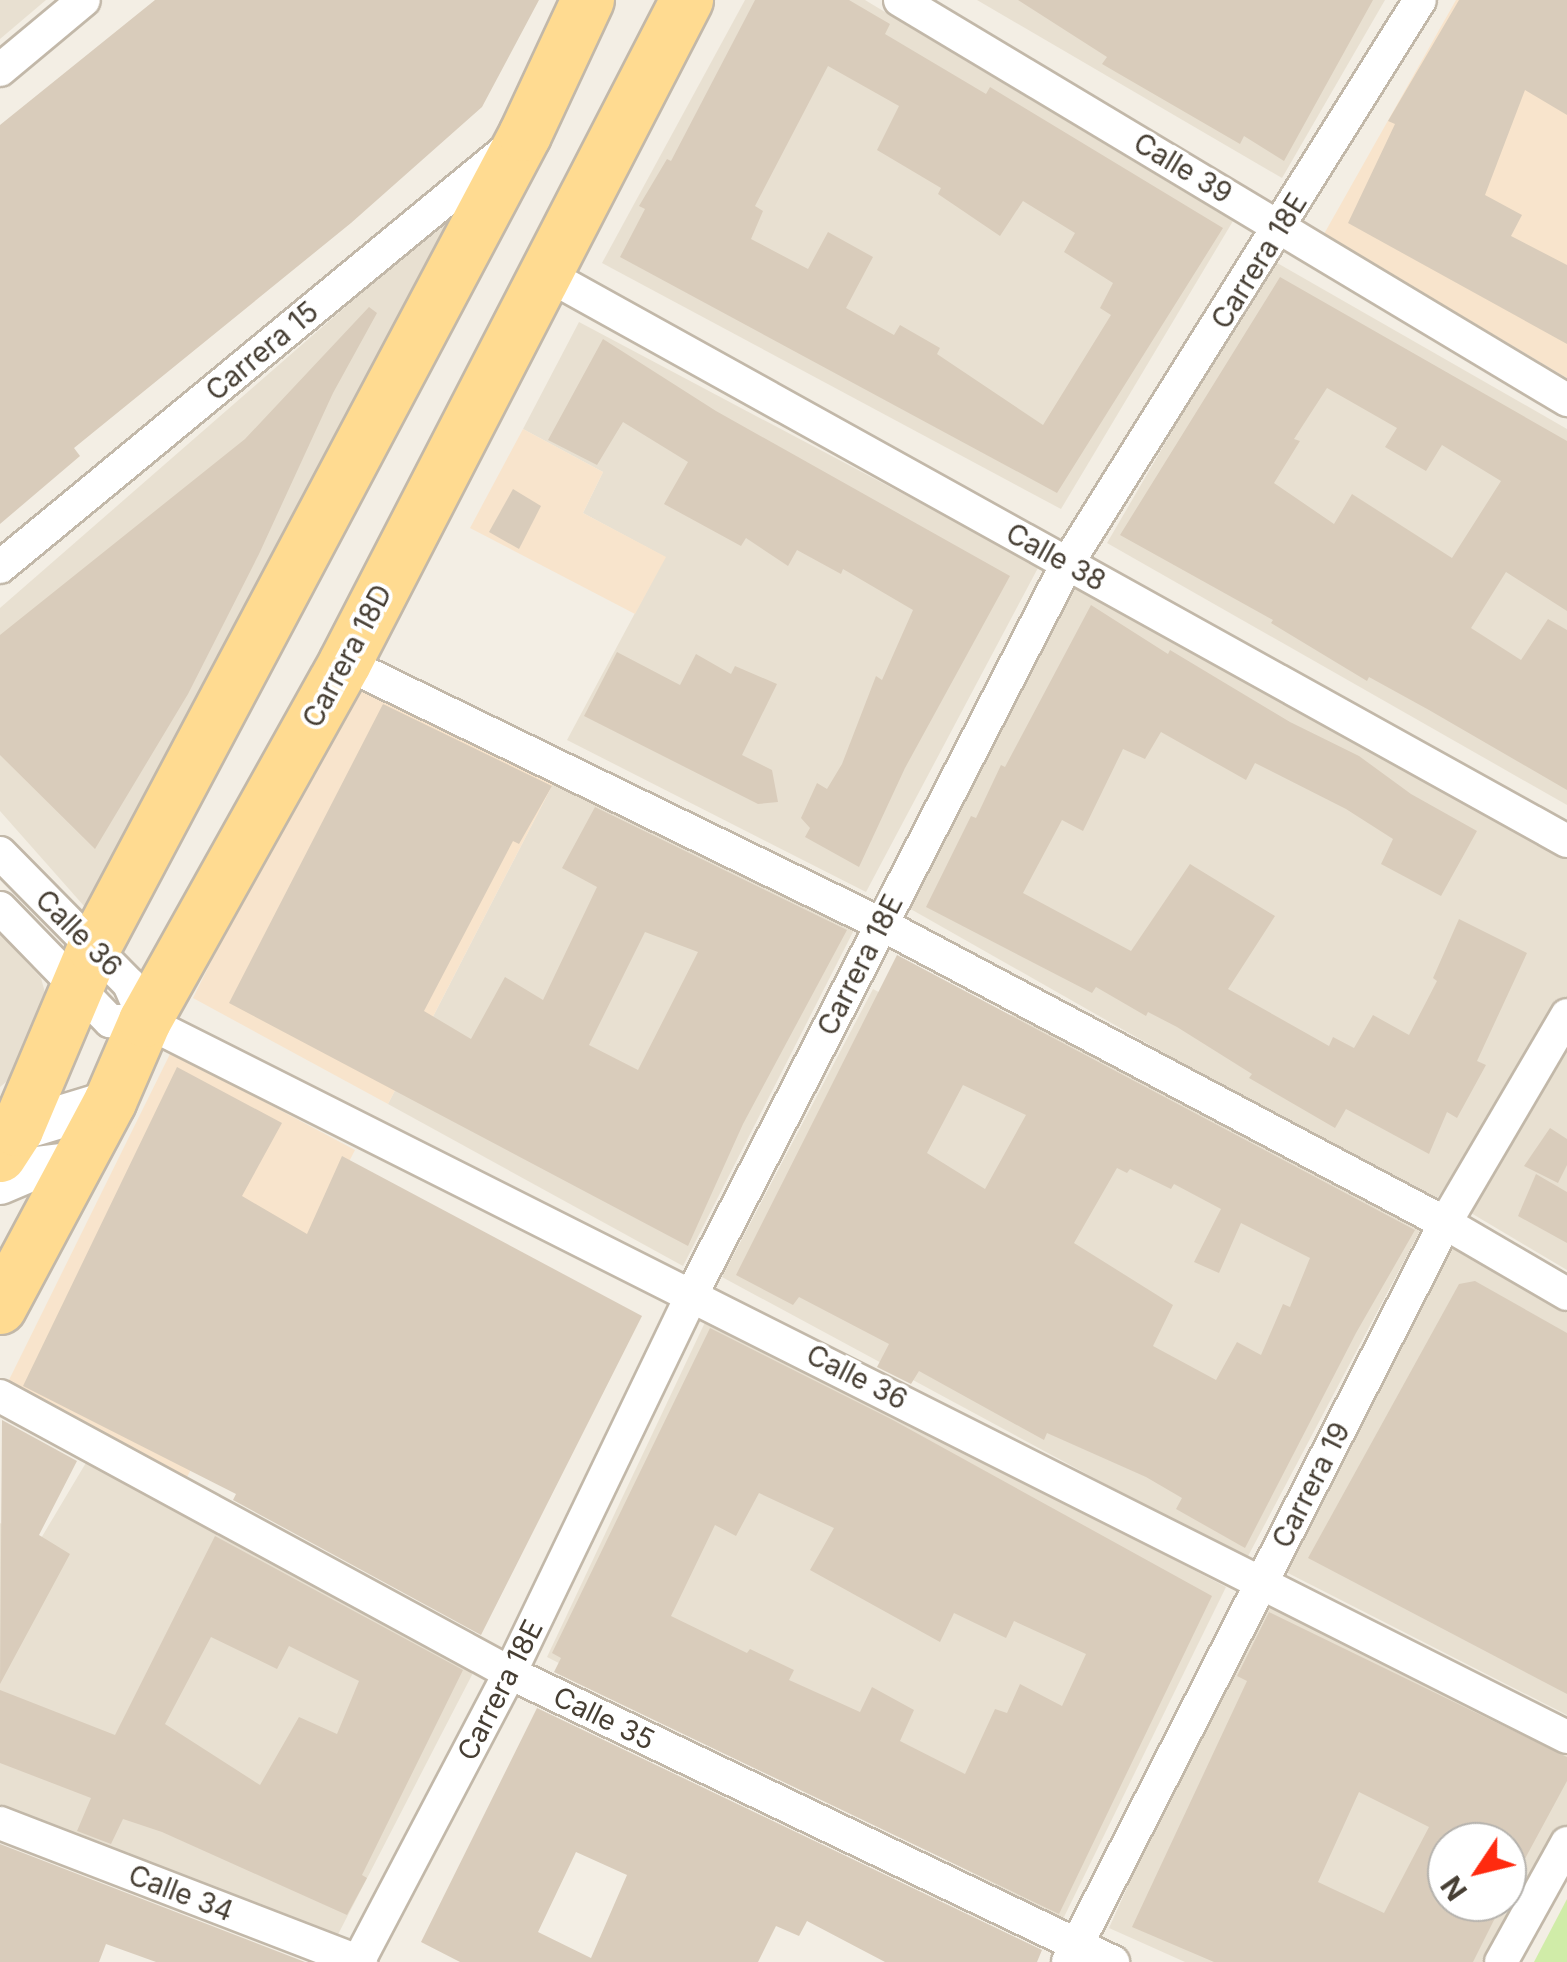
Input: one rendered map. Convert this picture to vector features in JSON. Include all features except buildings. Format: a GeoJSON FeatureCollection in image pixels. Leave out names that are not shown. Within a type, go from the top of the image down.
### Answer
{"type":"FeatureCollection","features":[{"type":"Feature","properties":{"kind":"main road"},"geometry":{"type":"LineString","coordinates":[[6,1143],[86,968],[525,134],[588,0]]}},
{"type":"Feature","properties":{"kind":"main road","name":"Carrera 18D"},"geometry":{"type":"LineString","coordinates":[[0,1308],[110,1102],[145,1021],[345,663],[688,0]]}},
{"type":"Feature","properties":{"kind":"street"},"geometry":{"type":"LineString","coordinates":[[0,70],[84,0]]}},
{"type":"Feature","properties":{"kind":"street","name":"Calle 39"},"geometry":{"type":"LineString","coordinates":[[900,0],[1567,400]]}},
{"type":"Feature","properties":{"kind":"street","name":"Carrera 18E"},"geometry":{"type":"LineString","coordinates":[[359,1962],[510,1673],[692,1294],[1067,564],[1420,0]]}},
{"type":"Feature","properties":{"kind":"street","name":"Carrera 15"},"geometry":{"type":"LineString","coordinates":[[0,568],[525,134]]}},
{"type":"Feature","properties":{"kind":"street","name":"Calle 38"},"geometry":{"type":"LineString","coordinates":[[544,274],[1567,841]]}},
{"type":"Feature","properties":{"kind":"street"},"geometry":{"type":"LineString","coordinates":[[345,663],[882,924],[1444,1223],[1567,1294]]}},
{"type":"Feature","properties":{"kind":"street","name":"Calle 36"},"geometry":{"type":"LineString","coordinates":[[0,853],[86,968]]}},
{"type":"Feature","properties":{"kind":"street","name":"Calle 36"},"geometry":{"type":"LineString","coordinates":[[0,908],[86,968],[129,984],[145,1021],[1567,1737]]}},
{"type":"Feature","properties":{"kind":"street","name":"Carrera 19"},"geometry":{"type":"LineString","coordinates":[[1072,1953],[1444,1223],[1567,1016]]}},
{"type":"Feature","properties":{"kind":"street"},"geometry":{"type":"LineString","coordinates":[[6,1143],[110,1102]]}},
{"type":"Feature","properties":{"kind":"street"},"geometry":{"type":"LineString","coordinates":[[0,1183],[36,1168],[76,1163]]}},
{"type":"Feature","properties":{"kind":"street","name":"Calle 35"},"geometry":{"type":"LineString","coordinates":[[0,1396],[510,1673],[1072,1953],[1113,1962]]}},
{"type":"Feature","properties":{"kind":"street","name":"Calle 34"},"geometry":{"type":"LineString","coordinates":[[0,1824],[359,1962]]}},
{"type":"Feature","properties":{"kind":"street"},"geometry":{"type":"LineString","coordinates":[[1501,1962],[1567,1843]]}},
{"type":"Feature","properties":{"kind":"shaded area"},"geometry":{"type":"Polygon","coordinates":[[[0,0],[46,0],[0,39],[0,0]]]}},
{"type":"Feature","properties":{"kind":"shaded area"},"geometry":{"type":"Polygon","coordinates":[[[745,0],[865,0],[1233,221],[1061,509],[602,263],[745,0]]]}},
{"type":"Feature","properties":{"kind":"shaded area"},"geometry":{"type":"Polygon","coordinates":[[[977,0],[1385,0],[1282,178],[977,0]]]}},
{"type":"Feature","properties":{"kind":"shaded area"},"geometry":{"type":"Polygon","coordinates":[[[1456,0],[1567,0],[1567,378],[1324,234],[1456,0]]]}},
{"type":"Feature","properties":{"kind":"shaded area"},"geometry":{"type":"Polygon","coordinates":[[[476,193],[84,906],[0,811],[0,608],[476,193]]]}},
{"type":"Feature","properties":{"kind":"shaded area"},"geometry":{"type":"Polygon","coordinates":[[[1272,260],[1567,429],[1567,805],[1107,543],[1272,260]]]}},
{"type":"Feature","properties":{"kind":"shaded area"},"geometry":{"type":"Polygon","coordinates":[[[579,322],[1039,566],[866,892],[567,740],[665,557],[583,513],[603,472],[523,429],[579,322]]]}},
{"type":"Feature","properties":{"kind":"shaded area"},"geometry":{"type":"Polygon","coordinates":[[[523,429],[603,472],[583,513],[666,557],[635,614],[470,528],[523,429]]]}},
{"type":"Feature","properties":{"kind":"shaded area"},"geometry":{"type":"Polygon","coordinates":[[[1060,576],[1567,850],[1567,1001],[1436,1200],[1277,1117],[900,903],[1060,576]]]}},
{"type":"Feature","properties":{"kind":"shaded area"},"geometry":{"type":"Polygon","coordinates":[[[353,676],[556,778],[388,1104],[193,998],[353,676]]]}},
{"type":"Feature","properties":{"kind":"shaded area"},"geometry":{"type":"Polygon","coordinates":[[[556,778],[855,928],[683,1266],[388,1104],[556,778]]]}},
{"type":"Feature","properties":{"kind":"shaded area"},"geometry":{"type":"Polygon","coordinates":[[[0,934],[41,978],[50,1011],[23,1068],[0,1087],[0,934]]]}},
{"type":"Feature","properties":{"kind":"shaded area"},"geometry":{"type":"Polygon","coordinates":[[[873,989],[990,1051],[1014,1011],[1422,1227],[1246,1560],[722,1277],[873,989]]]}},
{"type":"Feature","properties":{"kind":"shaded area"},"geometry":{"type":"Polygon","coordinates":[[[1567,1039],[1567,1270],[1471,1213],[1567,1039]]]}},
{"type":"Feature","properties":{"kind":"shaded area"},"geometry":{"type":"Polygon","coordinates":[[[171,1052],[355,1150],[185,1481],[7,1384],[171,1052]]]}},
{"type":"Feature","properties":{"kind":"shaded area"},"geometry":{"type":"Polygon","coordinates":[[[1453,1247],[1567,1312],[1567,1715],[1282,1570],[1453,1247]]]}},
{"type":"Feature","properties":{"kind":"shaded area"},"geometry":{"type":"Polygon","coordinates":[[[708,1316],[1226,1587],[1063,1919],[547,1657],[708,1316]]]}},
{"type":"Feature","properties":{"kind":"shaded area"},"geometry":{"type":"Polygon","coordinates":[[[90,1456],[473,1673],[331,1948],[0,1816],[0,1523],[37,1545],[90,1456]]]}},
{"type":"Feature","properties":{"kind":"shaded area"},"geometry":{"type":"Polygon","coordinates":[[[1259,1594],[1567,1748],[1567,1834],[1527,1910],[1527,1822],[1427,1822],[1427,1922],[1521,1922],[1500,1962],[1185,1962],[1109,1928],[1259,1594]]]}},
{"type":"Feature","properties":{"kind":"green space"},"geometry":{"type":"Polygon","coordinates":[[[1567,1899],[1567,1962],[1534,1962],[1567,1899]]]}}]}
